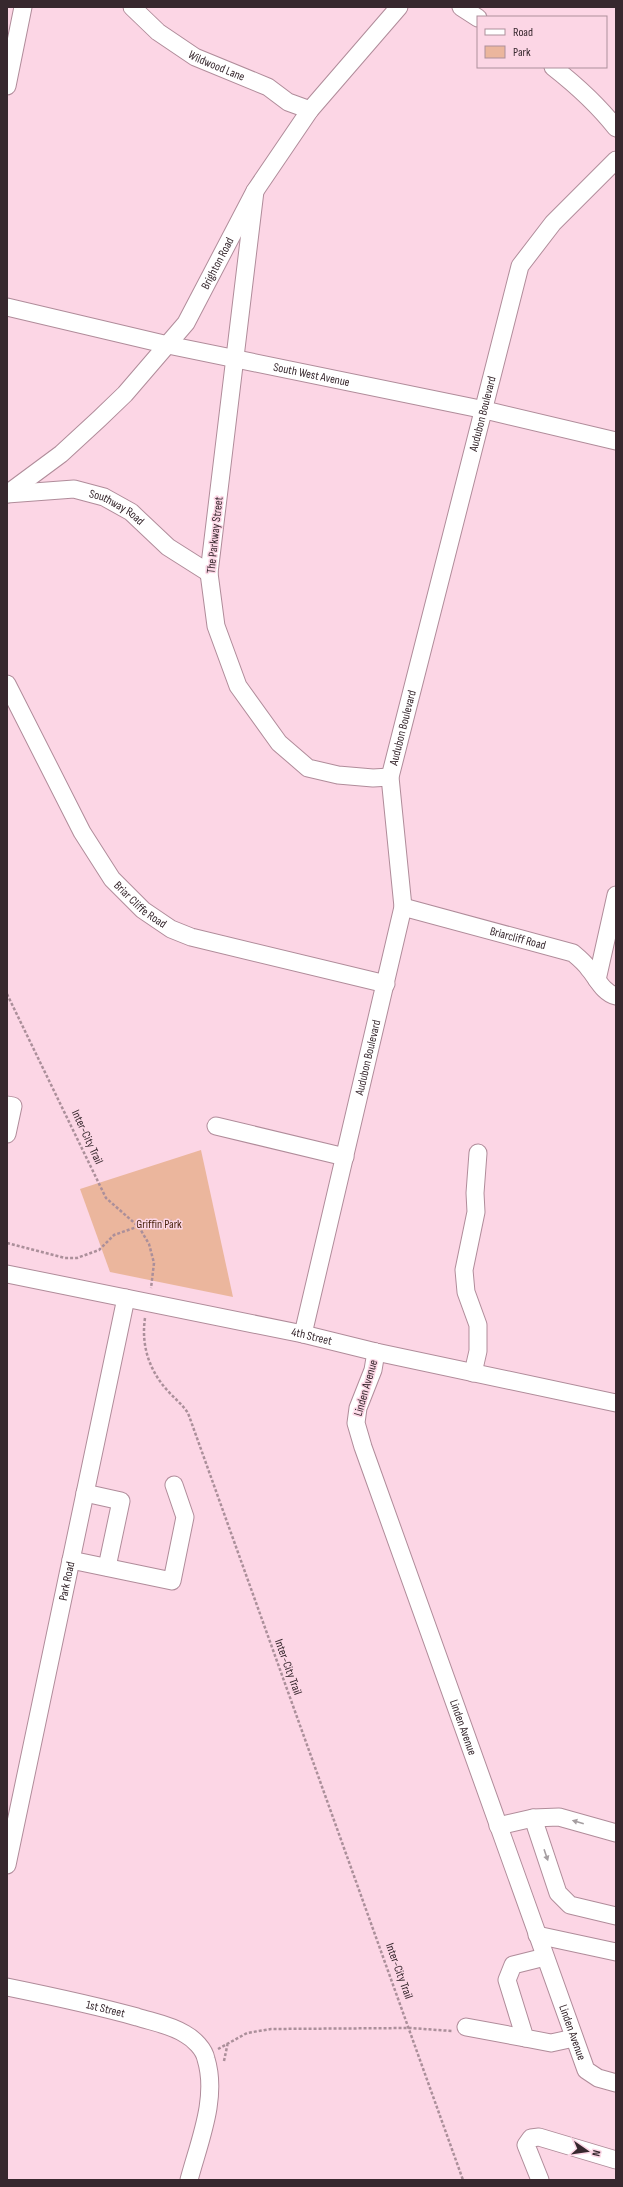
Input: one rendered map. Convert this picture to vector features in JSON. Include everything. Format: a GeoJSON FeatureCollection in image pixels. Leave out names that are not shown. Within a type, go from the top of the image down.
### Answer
{"type":"FeatureCollection","features":[{"type":"Feature","properties":{"kind":"street"},"geometry":{"type":"LineString","coordinates":[[7,86],[23,7]]}},
{"type":"Feature","properties":{"kind":"street","name":"Wildwood Lane"},"geometry":{"type":"LineString","coordinates":[[132,7],[158,32],[195,57],[268,87],[288,102],[310,110]]}},
{"type":"Feature","properties":{"kind":"street","name":"Brighton Road"},"geometry":{"type":"LineString","coordinates":[[7,494],[61,454],[99,419],[125,394],[186,323],[255,191],[310,110],[399,7]]}},
{"type":"Feature","properties":{"kind":"street"},"geometry":{"type":"LineString","coordinates":[[461,7],[477,17]]}},
{"type":"Feature","properties":{"kind":"street"},"geometry":{"type":"LineString","coordinates":[[554,68],[573,82],[606,115],[616,128]]}},
{"type":"Feature","properties":{"kind":"street","name":"Audubon Boulevard"},"geometry":{"type":"LineString","coordinates":[[303,1334],[403,907],[390,777],[485,410],[520,266],[553,223],[616,160]]}},
{"type":"Feature","properties":{"kind":"street","name":"The Parkway Street"},"geometry":{"type":"LineString","coordinates":[[255,191],[209,573],[216,626],[238,686],[279,743],[308,768],[338,775],[373,778],[390,777]]}},
{"type":"Feature","properties":{"kind":"street","name":"South West Avenue"},"geometry":{"type":"LineString","coordinates":[[7,307],[168,345],[485,410],[616,441]]}},
{"type":"Feature","properties":{"kind":"street","name":"Southway Road"},"geometry":{"type":"LineString","coordinates":[[7,494],[74,489],[104,497],[131,512],[168,546],[209,573]]}},
{"type":"Feature","properties":{"kind":"street","name":"Briar Cliffe Road"},"geometry":{"type":"LineString","coordinates":[[7,684],[82,832],[112,879],[143,910],[170,929],[191,937],[386,984]]}},
{"type":"Feature","properties":{"kind":"street"},"geometry":{"type":"LineString","coordinates":[[597,980],[616,895]]}},
{"type":"Feature","properties":{"kind":"street","name":"Briarcliff Road"},"geometry":{"type":"LineString","coordinates":[[403,907],[573,953],[589,969],[597,980],[611,994],[616,996]]}},
{"type":"Feature","properties":{"kind":"street"},"geometry":{"type":"LineString","coordinates":[[7,1105],[13,1106],[7,1134]]}},
{"type":"Feature","properties":{"kind":"street"},"geometry":{"type":"LineString","coordinates":[[216,1126],[345,1157]]}},
{"type":"Feature","properties":{"kind":"street"},"geometry":{"type":"LineString","coordinates":[[473,1373],[478,1351],[478,1325],[466,1292],[464,1270],[476,1212],[475,1193],[478,1153]]}},
{"type":"Feature","properties":{"kind":"street","name":"4th Street"},"geometry":{"type":"LineString","coordinates":[[7,1274],[303,1334],[376,1352],[616,1403]]}},
{"type":"Feature","properties":{"kind":"street","name":"Park Road"},"geometry":{"type":"LineString","coordinates":[[7,1865],[126,1298]]}},
{"type":"Feature","properties":{"kind":"street","name":"Linden Avenue"},"geometry":{"type":"LineString","coordinates":[[376,1352],[373,1370],[358,1408],[356,1423],[586,2070],[598,2078],[616,2083]]}},
{"type":"Feature","properties":{"kind":"street"},"geometry":{"type":"LineString","coordinates":[[71,1560],[172,1581],[185,1517],[174,1486]]}},
{"type":"Feature","properties":{"kind":"street"},"geometry":{"type":"LineString","coordinates":[[85,1493],[121,1501],[107,1567]]}},
{"type":"Feature","properties":{"kind":"street"},"geometry":{"type":"LineString","coordinates":[[498,1826],[533,1818],[559,1817],[616,1832]]}},
{"type":"Feature","properties":{"kind":"street"},"geometry":{"type":"LineString","coordinates":[[533,1818],[558,1893],[570,1905],[616,1916]]}},
{"type":"Feature","properties":{"kind":"street"},"geometry":{"type":"LineString","coordinates":[[537,1935],[616,1952]]}},
{"type":"Feature","properties":{"kind":"street"},"geometry":{"type":"LineString","coordinates":[[525,2038],[507,1980],[513,1965],[545,1957]]}},
{"type":"Feature","properties":{"kind":"street","name":"1st Street"},"geometry":{"type":"LineString","coordinates":[[7,1987],[90,2004],[169,2026],[186,2034],[202,2051]]}},
{"type":"Feature","properties":{"kind":"street"},"geometry":{"type":"LineString","coordinates":[[466,2028],[551,2043],[574,2038]]}},
{"type":"Feature","properties":{"kind":"street"},"geometry":{"type":"LineString","coordinates":[[189,2180],[210,2098],[210,2079],[202,2051]]}},
{"type":"Feature","properties":{"kind":"street"},"geometry":{"type":"LineString","coordinates":[[540,2180],[526,2145],[531,2138],[539,2137],[616,2160]]}},
{"type":"Feature","properties":{"kind":"path","name":"Inter-City Trail"},"geometry":{"type":"LineString","coordinates":[[7,994],[106,1198],[139,1227],[149,1244],[154,1263],[153,1280]]}},
{"type":"Feature","properties":{"kind":"path"},"geometry":{"type":"LineString","coordinates":[[7,1243],[65,1258],[77,1258],[99,1250],[114,1235],[148,1223],[172,1221]]}},
{"type":"Feature","properties":{"kind":"path","name":"Inter-City Trail"},"geometry":{"type":"LineString","coordinates":[[145,1319],[142,1335],[149,1361],[166,1390],[188,1413],[464,2180]]}},
{"type":"Feature","properties":{"kind":"path"},"geometry":{"type":"LineString","coordinates":[[202,2051],[228,2042],[246,2033],[271,2029],[410,2028],[449,2032],[466,2028]]}},
{"type":"Feature","properties":{"kind":"green space","name":"Griffin Park"},"geometry":{"type":"Polygon","coordinates":[[[201,1150],[233,1297],[110,1272],[80,1189],[201,1150]]]}}]}
